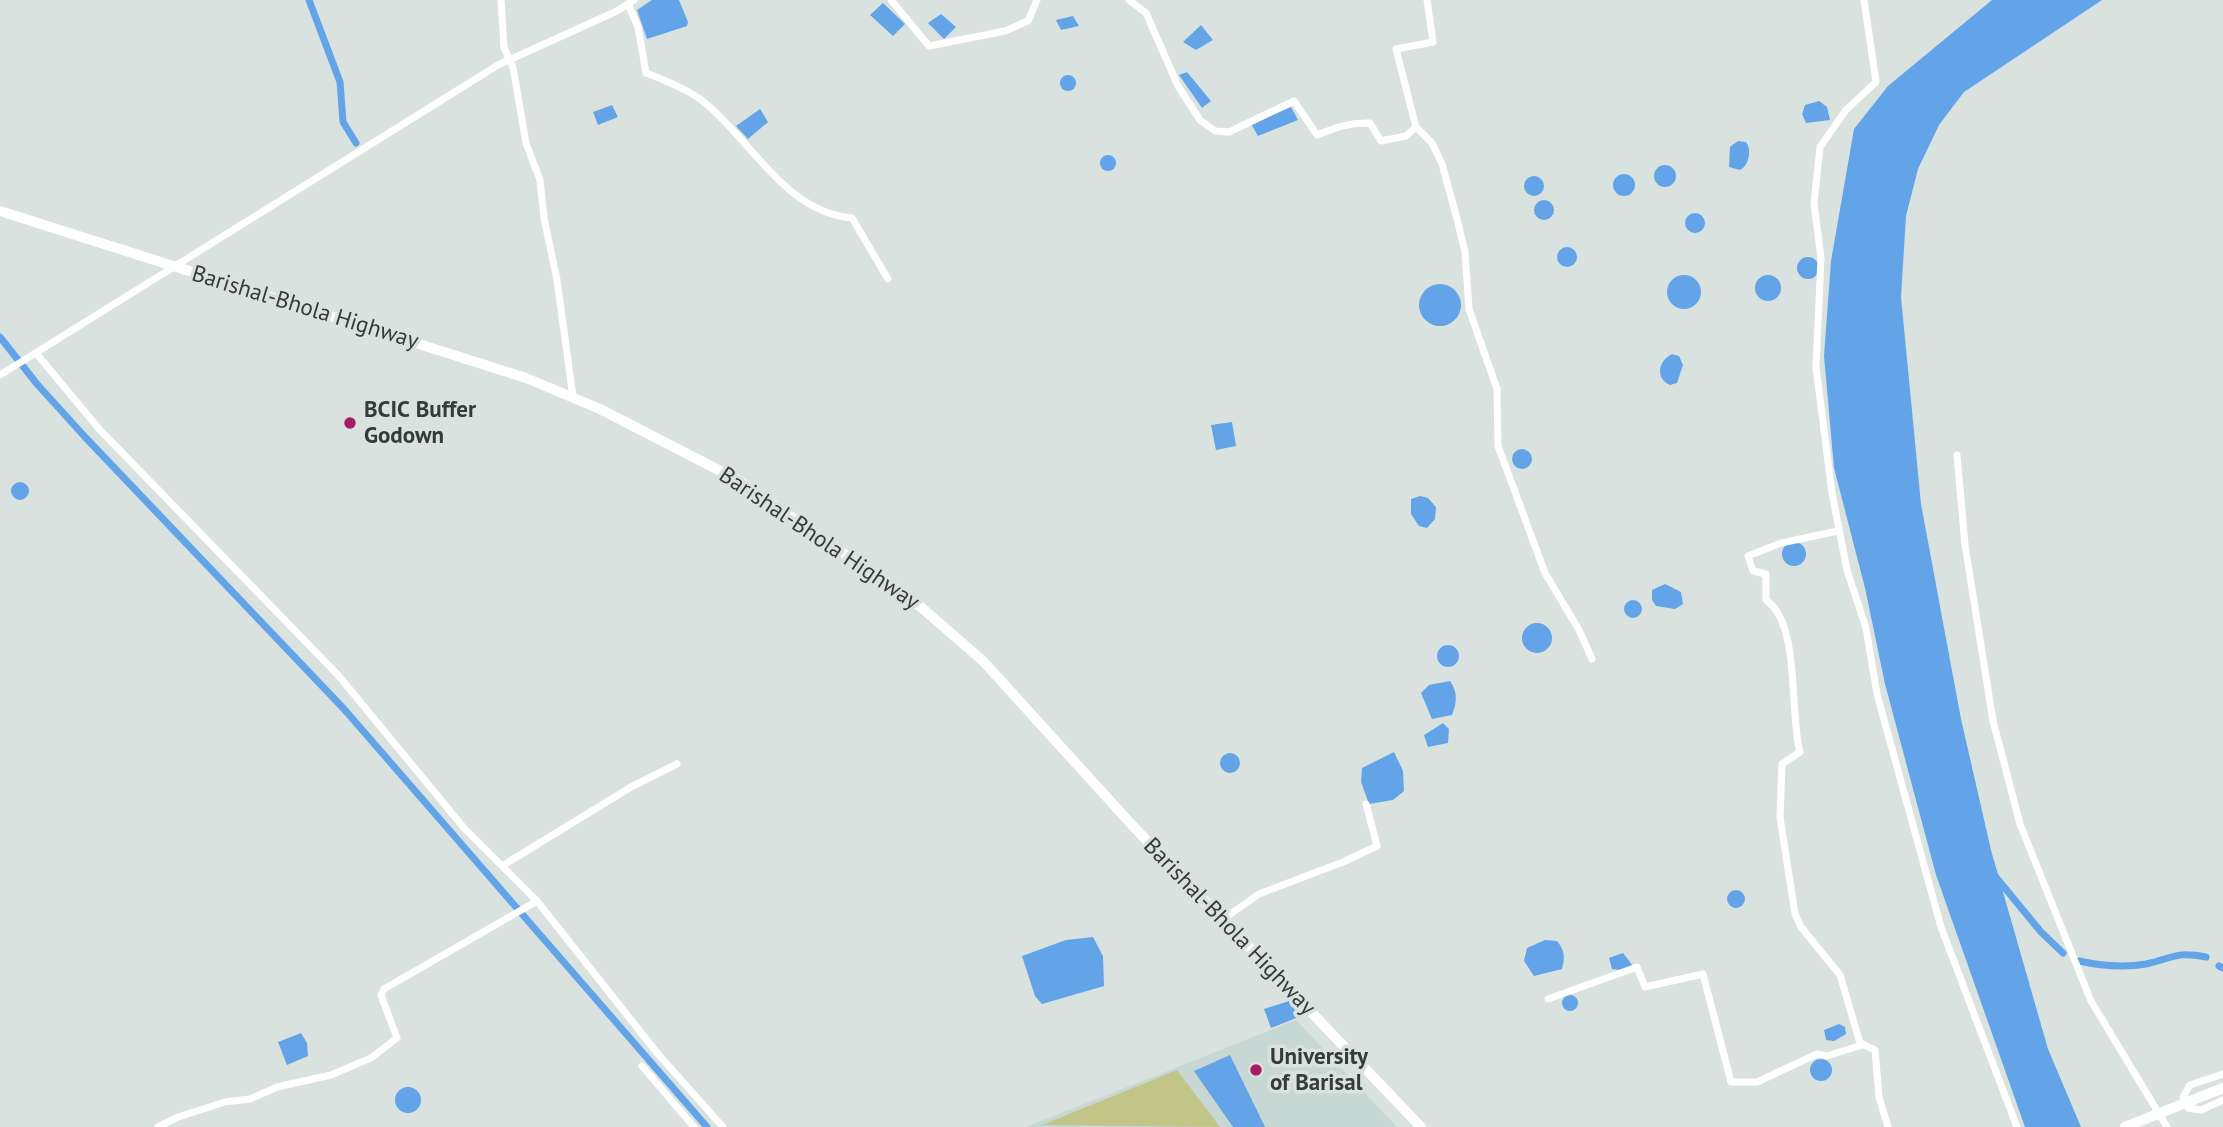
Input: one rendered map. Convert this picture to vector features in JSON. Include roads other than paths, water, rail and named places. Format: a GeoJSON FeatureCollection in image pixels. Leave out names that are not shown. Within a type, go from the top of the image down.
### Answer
{"type":"FeatureCollection","features":[{"type":"Feature","properties":{"kind":"highway","name":"Barishal-Bhola Highway"},"geometry":{"type":"LineString","coordinates":[[0,211],[526,378],[573,397],[740,481],[922,608],[983,661],[1222,920],[1421,1127]]}},
{"type":"Feature","properties":{"kind":"highway"},"geometry":{"type":"LineString","coordinates":[[2125,1127],[2223,1088]]}},
{"type":"Feature","properties":{"kind":"street"},"geometry":{"type":"LineString","coordinates":[[501,0],[504,48],[509,60],[526,143],[540,180],[544,218],[558,279],[573,397]]}},
{"type":"Feature","properties":{"kind":"street"},"geometry":{"type":"LineString","coordinates":[[891,0],[929,46],[1004,31],[1028,21],[1037,0]]}},
{"type":"Feature","properties":{"kind":"street"},"geometry":{"type":"LineString","coordinates":[[1129,0],[1146,13],[1178,86],[1200,120],[1215,131],[1228,132],[1294,101],[1317,135],[1337,126],[1370,123],[1381,141],[1406,136],[1416,127]]}},
{"type":"Feature","properties":{"kind":"street"},"geometry":{"type":"LineString","coordinates":[[1427,0],[1433,42],[1396,49],[1416,127],[1432,143],[1442,164],[1457,219],[1465,252],[1469,309],[1497,389],[1498,446],[1545,572],[1579,630],[1592,659]]}},
{"type":"Feature","properties":{"kind":"street"},"geometry":{"type":"LineString","coordinates":[[1864,0],[1876,82],[1846,110],[1820,147],[1814,203],[1821,258],[1816,368],[1838,531],[1866,628],[1882,713],[1941,927],[2017,1127]]}},
{"type":"Feature","properties":{"kind":"street"},"geometry":{"type":"LineString","coordinates":[[0,375],[509,60],[631,2],[646,73],[704,102],[782,183],[807,202],[830,216],[852,218],[888,279]]}},
{"type":"Feature","properties":{"kind":"street"},"geometry":{"type":"LineString","coordinates":[[33,355],[100,430],[338,675],[464,828],[502,866],[658,1054],[723,1127]]}},
{"type":"Feature","properties":{"kind":"street"},"geometry":{"type":"LineString","coordinates":[[1957,455],[1965,545],[1993,721],[2020,824],[2091,1001],[2167,1127]]}},
{"type":"Feature","properties":{"kind":"street"},"geometry":{"type":"LineString","coordinates":[[1838,531],[1781,544],[1748,556],[1754,571],[1766,574],[1766,600],[1778,610],[1793,679],[1794,722],[1800,752],[1782,764],[1779,772],[1780,817],[1795,914],[1801,927],[1840,975],[1862,1045]]}},
{"type":"Feature","properties":{"kind":"street"},"geometry":{"type":"LineString","coordinates":[[502,866],[631,787],[677,764]]}},
{"type":"Feature","properties":{"kind":"street"},"geometry":{"type":"LineString","coordinates":[[1222,920],[1259,894],[1377,846],[1366,804]]}},
{"type":"Feature","properties":{"kind":"street"},"geometry":{"type":"LineString","coordinates":[[158,1127],[225,1102],[250,1099],[276,1087],[313,1081],[371,1058],[397,1038],[381,995],[384,989],[533,903]]}},
{"type":"Feature","properties":{"kind":"street"},"geometry":{"type":"LineString","coordinates":[[1548,999],[1637,967],[1645,987],[1703,974],[1731,1082],[1757,1082],[1817,1054],[1827,1056],[1862,1045],[1875,1051],[1880,1097],[1888,1127]]}},
{"type":"Feature","properties":{"kind":"street"},"geometry":{"type":"LineString","coordinates":[[642,1066],[694,1127]]}},
{"type":"Feature","properties":{"kind":"street"},"geometry":{"type":"LineString","coordinates":[[2223,1074],[2190,1086],[2183,1097],[2188,1108],[2194,1110],[2223,1100]]}},
{"type":"Feature","properties":{"kind":"water"},"geometry":{"type":"Polygon","coordinates":[[[652,0],[679,0],[688,22],[687,26],[647,39],[637,10],[652,0]]]}},
{"type":"Feature","properties":{"kind":"water"},"geometry":{"type":"Polygon","coordinates":[[[1992,0],[2102,0],[1964,92],[1939,125],[1918,169],[1906,216],[1901,297],[1921,504],[1961,719],[1991,850],[2048,1049],[2081,1127],[2025,1127],[1936,875],[1885,684],[1865,588],[1834,468],[1824,356],[1831,261],[1854,129],[1888,86],[1992,0]]]}},
{"type":"Feature","properties":{"kind":"water"},"geometry":{"type":"Polygon","coordinates":[[[883,3],[905,24],[893,36],[870,15],[883,3]]]}},
{"type":"Feature","properties":{"kind":"water"},"geometry":{"type":"Polygon","coordinates":[[[941,14],[956,27],[944,39],[928,23],[941,14]]]}},
{"type":"Feature","properties":{"kind":"water"},"geometry":{"type":"Polygon","coordinates":[[[1073,16],[1079,26],[1061,30],[1056,20],[1073,16]]]}},
{"type":"Feature","properties":{"kind":"water"},"geometry":{"type":"Polygon","coordinates":[[[1201,25],[1213,40],[1196,50],[1183,42],[1201,25]]]}},
{"type":"Feature","properties":{"kind":"water"},"geometry":{"type":"Polygon","coordinates":[[[1187,72],[1211,101],[1202,108],[1179,75],[1187,72]]]}},
{"type":"Feature","properties":{"kind":"water"},"geometry":{"type":"Polygon","coordinates":[[[1068,75],[1076,83],[1068,91],[1060,83],[1068,75]]]}},
{"type":"Feature","properties":{"kind":"water"},"geometry":{"type":"Polygon","coordinates":[[[1819,101],[1827,107],[1830,120],[1806,123],[1802,114],[1805,105],[1819,101]]]}},
{"type":"Feature","properties":{"kind":"water"},"geometry":{"type":"Polygon","coordinates":[[[612,105],[618,117],[598,125],[593,112],[612,105]]]}},
{"type":"Feature","properties":{"kind":"water"},"geometry":{"type":"Polygon","coordinates":[[[1291,107],[1298,120],[1258,136],[1251,124],[1291,107]]]}},
{"type":"Feature","properties":{"kind":"water"},"geometry":{"type":"Polygon","coordinates":[[[760,109],[768,122],[748,139],[736,126],[760,109]]]}},
{"type":"Feature","properties":{"kind":"water"},"geometry":{"type":"Polygon","coordinates":[[[1738,141],[1746,142],[1749,149],[1747,161],[1740,170],[1729,167],[1730,147],[1738,141]]]}},
{"type":"Feature","properties":{"kind":"water"},"geometry":{"type":"Polygon","coordinates":[[[1105,155],[1111,155],[1116,163],[1114,169],[1105,171],[1100,166],[1100,160],[1105,155]]]}},
{"type":"Feature","properties":{"kind":"water"},"geometry":{"type":"Polygon","coordinates":[[[1665,165],[1673,168],[1676,176],[1673,184],[1665,187],[1657,184],[1654,176],[1657,168],[1665,165]]]}},
{"type":"Feature","properties":{"kind":"water"},"geometry":{"type":"Polygon","coordinates":[[[1624,174],[1632,177],[1635,185],[1632,193],[1624,196],[1616,193],[1613,185],[1616,177],[1624,174]]]}},
{"type":"Feature","properties":{"kind":"water"},"geometry":{"type":"Polygon","coordinates":[[[1534,176],[1541,179],[1544,186],[1541,193],[1534,196],[1527,193],[1524,186],[1527,179],[1534,176]]]}},
{"type":"Feature","properties":{"kind":"water"},"geometry":{"type":"Polygon","coordinates":[[[1544,200],[1551,203],[1554,210],[1551,217],[1544,220],[1537,217],[1534,210],[1537,203],[1544,200]]]}},
{"type":"Feature","properties":{"kind":"water"},"geometry":{"type":"Polygon","coordinates":[[[1695,213],[1702,216],[1705,223],[1702,230],[1695,233],[1688,230],[1685,223],[1688,216],[1695,213]]]}},
{"type":"Feature","properties":{"kind":"water"},"geometry":{"type":"Polygon","coordinates":[[[1563,247],[1571,247],[1577,257],[1571,267],[1563,267],[1557,261],[1557,253],[1563,247]]]}},
{"type":"Feature","properties":{"kind":"water"},"geometry":{"type":"Polygon","coordinates":[[[1808,257],[1816,260],[1819,268],[1816,276],[1808,279],[1800,276],[1797,268],[1800,260],[1808,257]]]}},
{"type":"Feature","properties":{"kind":"water"},"geometry":{"type":"Polygon","coordinates":[[[1684,275],[1696,280],[1701,292],[1696,304],[1684,309],[1672,304],[1667,292],[1672,280],[1684,275]]]}},
{"type":"Feature","properties":{"kind":"water"},"geometry":{"type":"Polygon","coordinates":[[[1768,275],[1777,279],[1781,288],[1777,297],[1768,301],[1759,297],[1755,288],[1759,279],[1768,275]]]}},
{"type":"Feature","properties":{"kind":"water"},"geometry":{"type":"Polygon","coordinates":[[[1440,284],[1455,290],[1461,305],[1455,320],[1440,326],[1425,320],[1419,305],[1425,290],[1440,284]]]}},
{"type":"Feature","properties":{"kind":"water"},"geometry":{"type":"Polygon","coordinates":[[[1672,354],[1679,356],[1683,365],[1677,383],[1670,385],[1662,378],[1660,370],[1667,357],[1672,354]]]}},
{"type":"Feature","properties":{"kind":"water"},"geometry":{"type":"Polygon","coordinates":[[[1232,422],[1236,446],[1216,450],[1211,425],[1232,422]]]}},
{"type":"Feature","properties":{"kind":"water"},"geometry":{"type":"Polygon","coordinates":[[[1518,449],[1526,449],[1532,459],[1526,469],[1518,469],[1512,463],[1512,455],[1518,449]]]}},
{"type":"Feature","properties":{"kind":"water"},"geometry":{"type":"Polygon","coordinates":[[[20,482],[26,485],[29,491],[26,497],[20,500],[14,497],[11,491],[14,485],[20,482]]]}},
{"type":"Feature","properties":{"kind":"water"},"geometry":{"type":"Polygon","coordinates":[[[1420,496],[1428,498],[1436,507],[1435,519],[1427,528],[1419,526],[1411,514],[1411,499],[1420,496]]]}},
{"type":"Feature","properties":{"kind":"water"},"geometry":{"type":"Polygon","coordinates":[[[1794,542],[1802,546],[1806,554],[1802,562],[1794,566],[1786,562],[1782,554],[1786,546],[1794,542]]]}},
{"type":"Feature","properties":{"kind":"water"},"geometry":{"type":"Polygon","coordinates":[[[1665,584],[1681,592],[1683,604],[1675,609],[1656,606],[1652,600],[1652,590],[1665,584]]]}},
{"type":"Feature","properties":{"kind":"water"},"geometry":{"type":"Polygon","coordinates":[[[1629,600],[1637,600],[1642,609],[1640,616],[1629,618],[1624,613],[1624,605],[1629,600]]]}},
{"type":"Feature","properties":{"kind":"water"},"geometry":{"type":"Polygon","coordinates":[[[1537,623],[1543,624],[1551,632],[1551,644],[1543,652],[1537,653],[1531,652],[1523,644],[1522,638],[1523,632],[1531,624],[1537,623]]]}},
{"type":"Feature","properties":{"kind":"water"},"geometry":{"type":"Polygon","coordinates":[[[1448,645],[1456,648],[1459,656],[1456,664],[1448,667],[1440,664],[1437,656],[1440,648],[1448,645]]]}},
{"type":"Feature","properties":{"kind":"water"},"geometry":{"type":"Polygon","coordinates":[[[1450,681],[1456,698],[1452,715],[1432,719],[1421,693],[1429,685],[1450,681]]]}},
{"type":"Feature","properties":{"kind":"water"},"geometry":{"type":"Polygon","coordinates":[[[1443,723],[1449,729],[1448,743],[1428,747],[1424,735],[1443,723]]]}},
{"type":"Feature","properties":{"kind":"water"},"geometry":{"type":"Polygon","coordinates":[[[1394,752],[1403,771],[1404,791],[1393,800],[1369,804],[1361,782],[1362,768],[1394,752]]]}},
{"type":"Feature","properties":{"kind":"water"},"geometry":{"type":"Polygon","coordinates":[[[1230,753],[1237,756],[1240,763],[1237,770],[1230,773],[1223,770],[1220,763],[1223,756],[1230,753]]]}},
{"type":"Feature","properties":{"kind":"water"},"geometry":{"type":"Polygon","coordinates":[[[1736,890],[1742,893],[1745,899],[1742,905],[1736,908],[1730,905],[1727,899],[1730,893],[1736,890]]]}},
{"type":"Feature","properties":{"kind":"water"},"geometry":{"type":"Polygon","coordinates":[[[1093,937],[1103,956],[1104,986],[1042,1004],[1035,996],[1022,956],[1066,940],[1093,937]]]}},
{"type":"Feature","properties":{"kind":"water"},"geometry":{"type":"Polygon","coordinates":[[[1545,940],[1557,941],[1562,948],[1562,969],[1534,976],[1524,961],[1527,948],[1545,940]]]}},
{"type":"Feature","properties":{"kind":"water"},"geometry":{"type":"Polygon","coordinates":[[[1623,953],[1633,966],[1620,970],[1612,969],[1609,958],[1623,953]]]}},
{"type":"Feature","properties":{"kind":"water"},"geometry":{"type":"Polygon","coordinates":[[[1567,995],[1573,995],[1578,1003],[1576,1009],[1567,1011],[1562,1006],[1562,1000],[1567,995]]]}},
{"type":"Feature","properties":{"kind":"water"},"geometry":{"type":"Polygon","coordinates":[[[1289,1001],[1304,1015],[1271,1028],[1264,1009],[1289,1001]]]}},
{"type":"Feature","properties":{"kind":"water"},"geometry":{"type":"Polygon","coordinates":[[[1839,1024],[1845,1027],[1846,1034],[1834,1041],[1826,1040],[1824,1030],[1839,1024]]]}},
{"type":"Feature","properties":{"kind":"water"},"geometry":{"type":"Polygon","coordinates":[[[301,1033],[307,1043],[308,1056],[287,1065],[278,1042],[301,1033]]]}},
{"type":"Feature","properties":{"kind":"water"},"geometry":{"type":"Polygon","coordinates":[[[1230,1055],[1265,1127],[1233,1127],[1194,1071],[1230,1055]]]}},
{"type":"Feature","properties":{"kind":"water"},"geometry":{"type":"Polygon","coordinates":[[[1821,1059],[1829,1062],[1832,1070],[1829,1078],[1821,1081],[1813,1078],[1810,1070],[1813,1062],[1821,1059]]]}},
{"type":"Feature","properties":{"kind":"water"},"geometry":{"type":"Polygon","coordinates":[[[408,1087],[418,1090],[421,1100],[418,1110],[408,1113],[398,1110],[395,1100],[398,1090],[408,1087]]]}},
{"type":"Feature","properties":{"kind":"waterway"},"geometry":{"type":"LineString","coordinates":[[309,0],[340,82],[343,122],[356,143]]}},
{"type":"Feature","properties":{"kind":"waterway"},"geometry":{"type":"LineString","coordinates":[[0,337],[37,384],[85,437],[344,709],[707,1127]]}},
{"type":"Feature","properties":{"kind":"waterway"},"geometry":{"type":"LineString","coordinates":[[1995,876],[2041,932],[2063,953]]}},
{"type":"Feature","properties":{"kind":"waterway"},"geometry":{"type":"LineString","coordinates":[[2079,961],[2129,966],[2181,955],[2206,957]]}},
{"type":"Feature","properties":{"kind":"waterway"},"geometry":{"type":"LineString","coordinates":[[2219,966],[2223,968]]}},
{"type":"Feature","properties":{"kind":"place","name":"BCIC Buffer Godown"},"geometry":{"type":"Point","coordinates":[350,423]}},
{"type":"Feature","properties":{"kind":"place","name":"University of Barisal"},"geometry":{"type":"Point","coordinates":[1256,1070]}}]}
